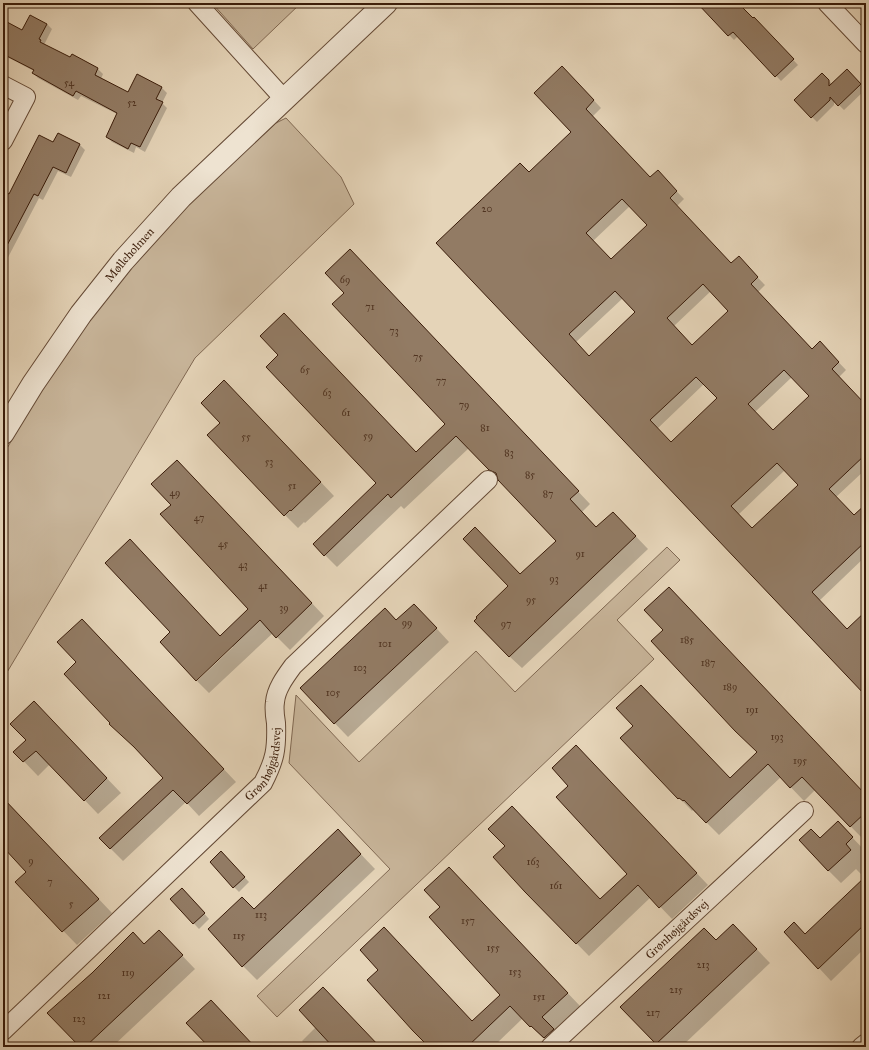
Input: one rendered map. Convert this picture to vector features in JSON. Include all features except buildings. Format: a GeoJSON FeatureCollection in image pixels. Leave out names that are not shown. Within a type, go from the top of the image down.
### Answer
{"type":"FeatureCollection","features":[{"type":"Feature","properties":{"kind":"street"},"geometry":{"type":"LineString","coordinates":[[197,3],[284,99]]}},
{"type":"Feature","properties":{"kind":"street","name":"Mølleholmen"},"geometry":{"type":"LineString","coordinates":[[3,433],[33,384],[80,314],[123,261],[182,197],[386,3]]}},
{"type":"Feature","properties":{"kind":"street"},"geometry":{"type":"LineString","coordinates":[[827,3],[866,44]]}},
{"type":"Feature","properties":{"kind":"street"},"geometry":{"type":"LineString","coordinates":[[3,85],[26,97],[3,141]]}},
{"type":"Feature","properties":{"kind":"street","name":"Grønhøjgårdsvej"},"geometry":{"type":"LineString","coordinates":[[3,1032],[263,782],[270,770],[275,756],[277,742],[275,702],[282,682],[293,666],[488,480]]}},
{"type":"Feature","properties":{"kind":"street","name":"Grønhøjgårdsvej"},"geometry":{"type":"LineString","coordinates":[[550,1047],[804,810]]}},
{"type":"Feature","properties":{"kind":"street"},"geometry":{"type":"LineString","coordinates":[[861,1047],[866,1043]]}},
{"type":"Feature","properties":{"kind":"shaded area"},"geometry":{"type":"Polygon","coordinates":[[[212,3],[301,3],[253,49],[212,3]]]}},
{"type":"Feature","properties":{"kind":"shaded area"},"geometry":{"type":"Polygon","coordinates":[[[286,118],[341,177],[354,204],[195,358],[3,679],[3,455],[39,394],[102,301],[196,197],[276,123],[286,118]]]}},
{"type":"Feature","properties":{"kind":"shaded area"},"geometry":{"type":"Polygon","coordinates":[[[667,547],[680,560],[617,620],[654,659],[277,1017],[257,996],[390,869],[289,763],[296,695],[359,762],[476,651],[515,692],[667,547]]]}}]}
